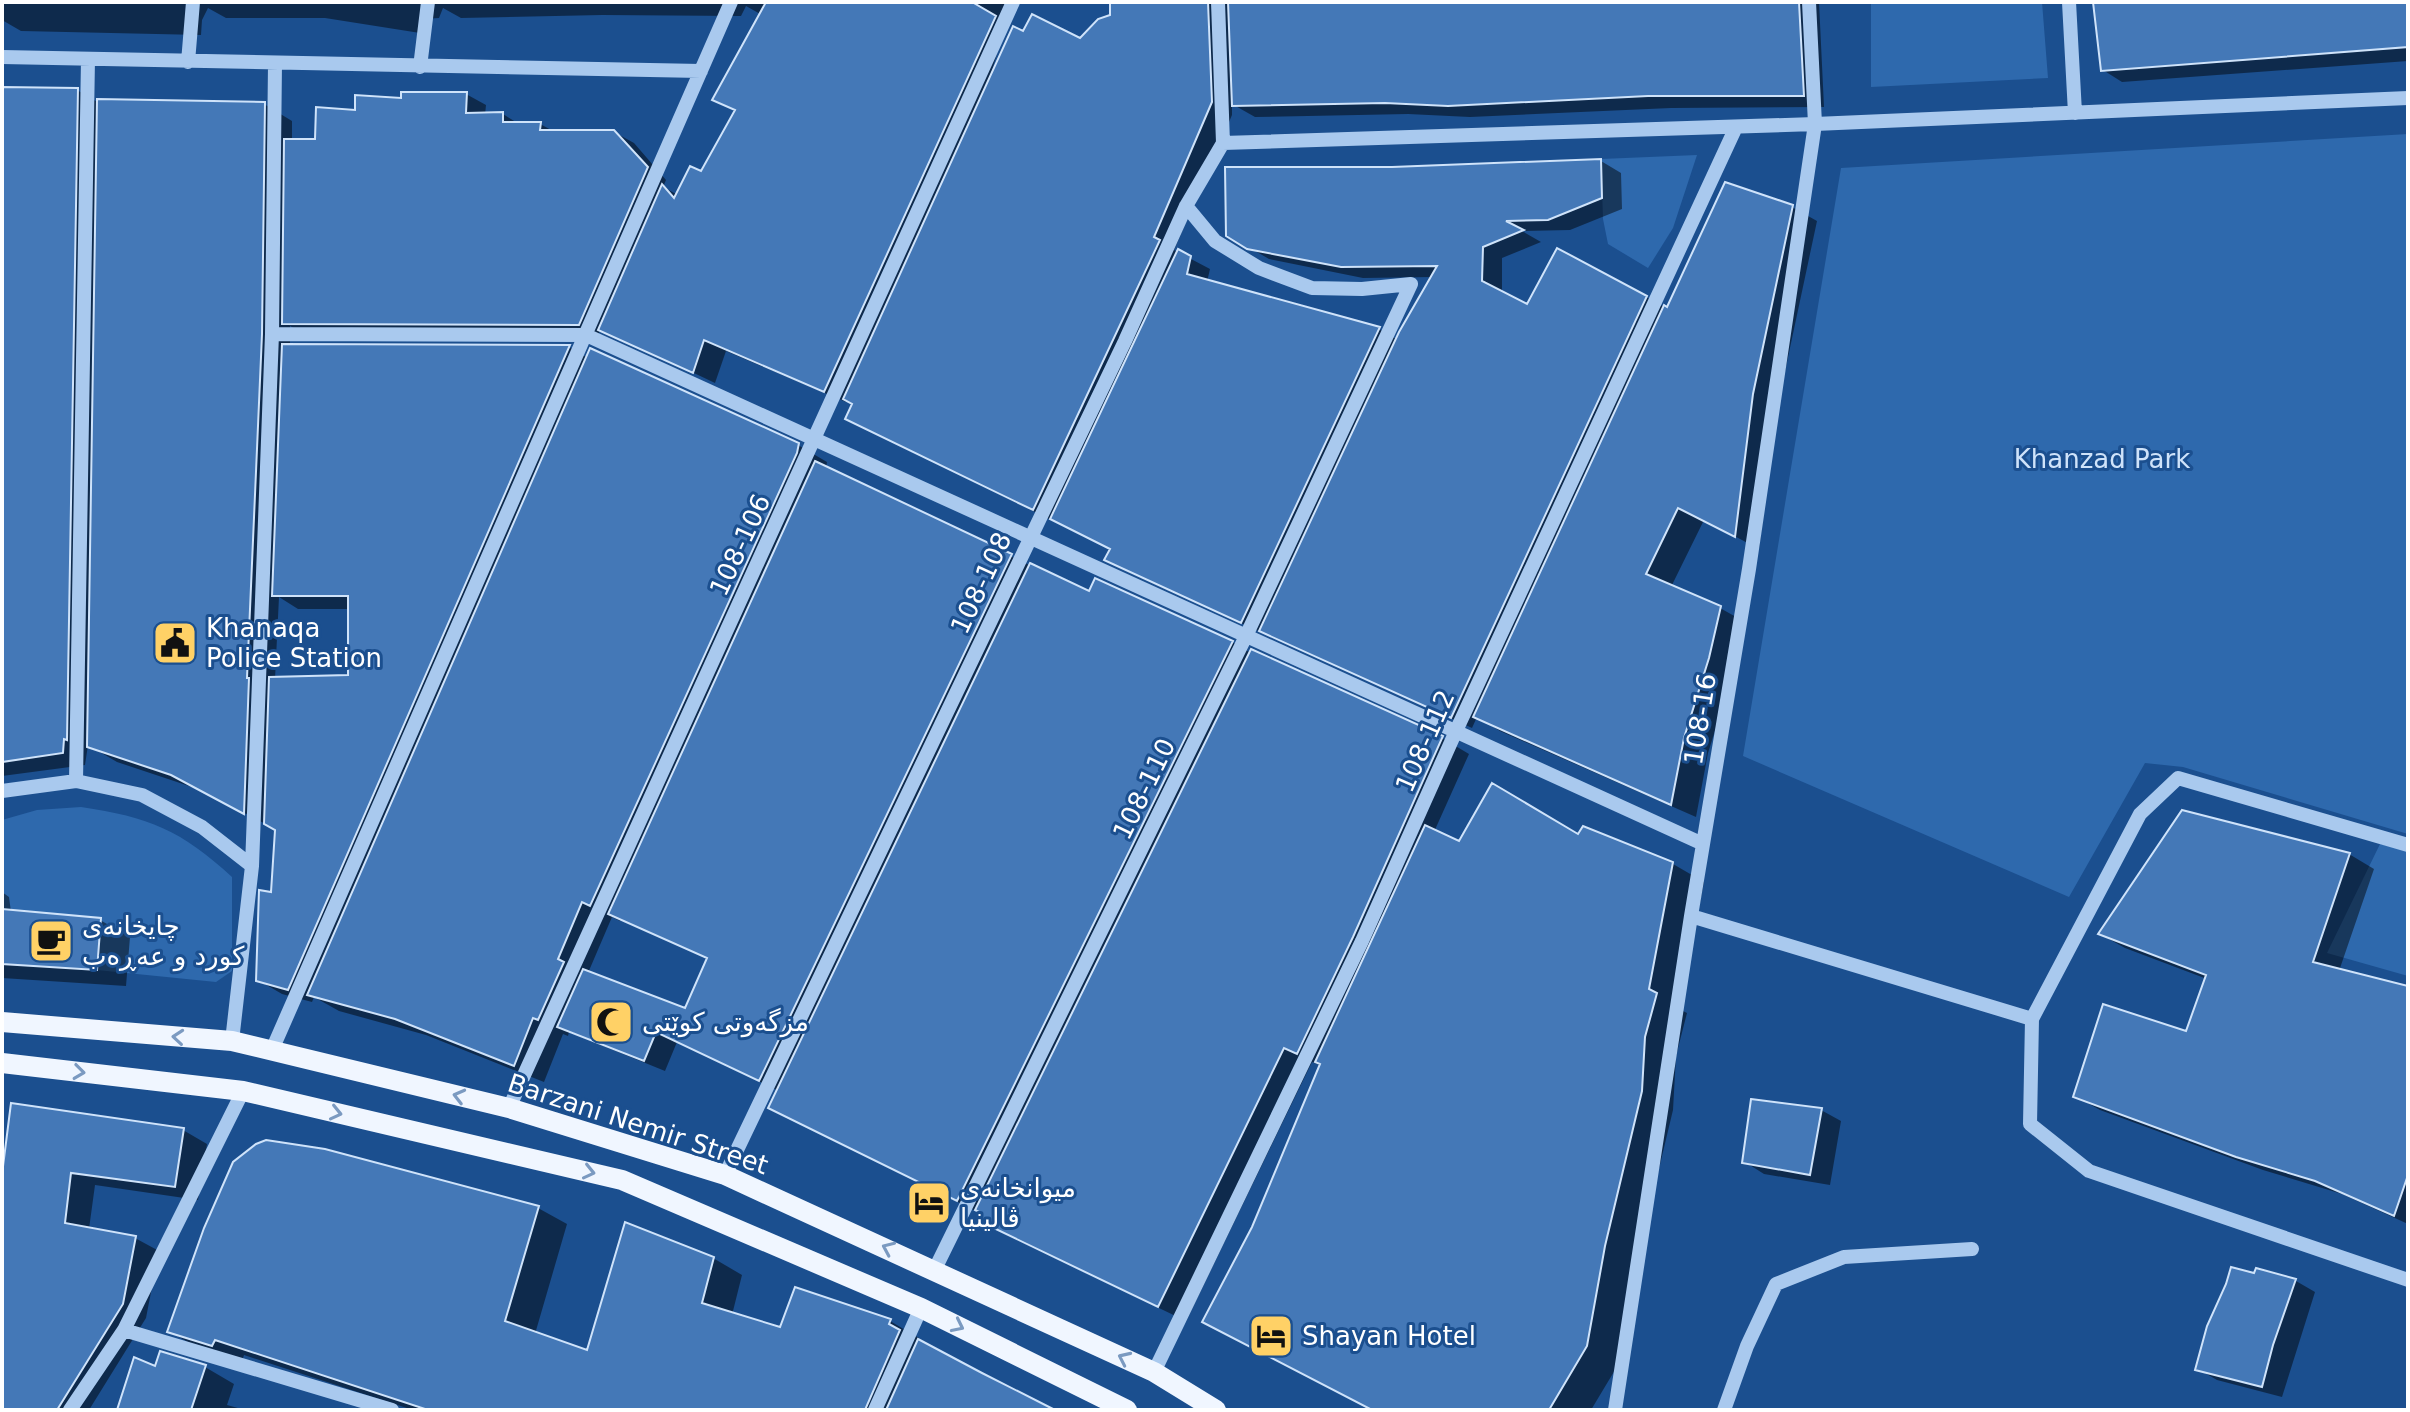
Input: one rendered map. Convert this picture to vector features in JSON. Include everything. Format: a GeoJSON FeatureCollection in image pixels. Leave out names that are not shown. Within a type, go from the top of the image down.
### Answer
{"type":"FeatureCollection","features":[{"type":"Feature","properties":{"kind":"main road","name":"Barzani Nemir Street"},"geometry":{"type":"LineString","coordinates":[[2,1022],[232,1041],[509,1108],[725,1175],[1154,1372],[1216,1410]]}},
{"type":"Feature","properties":{"kind":"main road"},"geometry":{"type":"LineString","coordinates":[[2,1063],[243,1091],[622,1180],[921,1308],[1127,1410]]}},
{"type":"Feature","properties":{"kind":"street"},"geometry":{"type":"LineString","coordinates":[[188,62],[193,2]]}},
{"type":"Feature","properties":{"kind":"street"},"geometry":{"type":"LineString","coordinates":[[420,67],[428,2]]}},
{"type":"Feature","properties":{"kind":"street"},"geometry":{"type":"LineString","coordinates":[[272,1050],[731,2]]}},
{"type":"Feature","properties":{"kind":"street","name":"108-106"},"geometry":{"type":"LineString","coordinates":[[509,1108],[1013,2]]}},
{"type":"Feature","properties":{"kind":"street"},"geometry":{"type":"LineString","coordinates":[[1218,2],[1223,143],[1736,127],[2408,98]]}},
{"type":"Feature","properties":{"kind":"street","name":"108-16"},"geometry":{"type":"LineString","coordinates":[[1615,1410],[1691,916],[1749,569],[1815,124],[1809,2]]}},
{"type":"Feature","properties":{"kind":"street"},"geometry":{"type":"LineString","coordinates":[[2069,2],[2075,113]]}},
{"type":"Feature","properties":{"kind":"street"},"geometry":{"type":"LineString","coordinates":[[2,57],[701,71]]}},
{"type":"Feature","properties":{"kind":"street"},"geometry":{"type":"LineString","coordinates":[[76,781],[88,59]]}},
{"type":"Feature","properties":{"kind":"street"},"geometry":{"type":"LineString","coordinates":[[232,1041],[252,866],[272,334],[275,63]]}},
{"type":"Feature","properties":{"kind":"street","name":"108-112"},"geometry":{"type":"LineString","coordinates":[[1154,1372],[1362,941],[1736,127]]}},
{"type":"Feature","properties":{"kind":"street","name":"108-108"},"geometry":{"type":"LineString","coordinates":[[725,1175],[1125,341],[1186,206],[1223,143]]}},
{"type":"Feature","properties":{"kind":"street","name":"108-110"},"geometry":{"type":"LineString","coordinates":[[935,1269],[1246,636],[1411,284],[1362,289],[1312,288],[1259,268],[1215,241],[1186,206]]}},
{"type":"Feature","properties":{"kind":"street"},"geometry":{"type":"LineString","coordinates":[[272,334],[586,335],[1703,844]]}},
{"type":"Feature","properties":{"kind":"street"},"geometry":{"type":"LineString","coordinates":[[2408,845],[2178,778],[2140,814],[2032,1019],[2030,1124],[2089,1171],[2408,1278]]}},
{"type":"Feature","properties":{"kind":"street"},"geometry":{"type":"LineString","coordinates":[[2,791],[76,781],[142,795],[202,827],[252,866]]}},
{"type":"Feature","properties":{"kind":"street"},"geometry":{"type":"LineString","coordinates":[[1691,916],[2032,1019]]}},
{"type":"Feature","properties":{"kind":"street"},"geometry":{"type":"LineString","coordinates":[[70,1410],[124,1330],[243,1091]]}},
{"type":"Feature","properties":{"kind":"street"},"geometry":{"type":"LineString","coordinates":[[1724,1410],[1747,1346],[1776,1284],[1844,1257],[1972,1249]]}},
{"type":"Feature","properties":{"kind":"street"},"geometry":{"type":"LineString","coordinates":[[875,1410],[921,1308]]}},
{"type":"Feature","properties":{"kind":"street"},"geometry":{"type":"LineString","coordinates":[[124,1330],[392,1410]]}},
{"type":"Feature","properties":{"kind":"green space"},"geometry":{"type":"Polygon","coordinates":[[[1871,2],[2042,2],[2048,78],[1871,87],[1871,2]]]}},
{"type":"Feature","properties":{"kind":"green space","name":"Khanzad Park"},"geometry":{"type":"Polygon","coordinates":[[[2408,134],[2408,834],[2183,767],[2145,763],[2069,897],[1743,756],[1841,168],[2408,134]]]}},
{"type":"Feature","properties":{"kind":"green space"},"geometry":{"type":"Polygon","coordinates":[[[1697,155],[1673,228],[1648,268],[1608,244],[1603,219],[1601,159],[1697,155]]]}},
{"type":"Feature","properties":{"kind":"green space"},"geometry":{"type":"Polygon","coordinates":[[[81,807],[126,816],[163,828],[196,848],[232,877],[232,971],[216,982],[97,970],[101,918],[2,909],[2,820],[37,810],[81,807]]]}},
{"type":"Feature","properties":{"kind":"green space"},"geometry":{"type":"Polygon","coordinates":[[[2380,844],[2408,851],[2408,976],[2327,953],[2380,844]]]}},
{"type":"Feature","properties":{"kind":"building"},"geometry":{"type":"Polygon","coordinates":[[[766,2],[972,2],[996,16],[824,392],[704,340],[693,373],[598,330],[662,184],[674,198],[690,166],[701,171],[735,110],[712,100],[766,2]]]}},
{"type":"Feature","properties":{"kind":"building"},"geometry":{"type":"Polygon","coordinates":[[[1110,2],[1208,2],[1212,102],[1154,237],[1160,240],[1033,510],[845,419],[852,404],[843,399],[1013,26],[1023,31],[1032,14],[1080,38],[1098,19],[1110,15],[1110,2]]]}},
{"type":"Feature","properties":{"kind":"building"},"geometry":{"type":"Polygon","coordinates":[[[1228,2],[1799,2],[1804,96],[1648,96],[1448,106],[1385,103],[1232,106],[1228,2]]]}},
{"type":"Feature","properties":{"kind":"building"},"geometry":{"type":"Polygon","coordinates":[[[2093,2],[2408,2],[2408,47],[2101,71],[2093,2]]]}},
{"type":"Feature","properties":{"kind":"building"},"geometry":{"type":"Polygon","coordinates":[[[2,87],[78,88],[67,740],[64,739],[63,753],[2,762],[2,87]]]}},
{"type":"Feature","properties":{"kind":"building"},"geometry":{"type":"Polygon","coordinates":[[[401,92],[467,92],[466,113],[503,112],[503,122],[541,122],[540,130],[614,130],[648,167],[579,325],[282,324],[284,139],[315,139],[316,107],[355,110],[355,95],[401,98],[401,92]]]}},
{"type":"Feature","properties":{"kind":"building"},"geometry":{"type":"Polygon","coordinates":[[[97,99],[265,102],[262,334],[244,814],[171,775],[87,747],[97,99]]]}},
{"type":"Feature","properties":{"kind":"building"},"geometry":{"type":"Polygon","coordinates":[[[1601,159],[1602,198],[1548,220],[1506,221],[1524,230],[1483,247],[1482,281],[1527,304],[1557,248],[1647,296],[1451,718],[1259,631],[1399,332],[1437,266],[1341,267],[1247,249],[1226,236],[1225,167],[1392,167],[1601,159]]]}},
{"type":"Feature","properties":{"kind":"building"},"geometry":{"type":"Polygon","coordinates":[[[1725,182],[1793,205],[1753,394],[1735,537],[1678,508],[1646,574],[1721,606],[1709,658],[1684,738],[1671,805],[1473,717],[1664,305],[1667,307],[1725,182]]]}},
{"type":"Feature","properties":{"kind":"building"},"geometry":{"type":"Polygon","coordinates":[[[1178,249],[1191,256],[1187,274],[1380,327],[1241,623],[1104,560],[1110,549],[1050,519],[1178,249]]]}},
{"type":"Feature","properties":{"kind":"building"},"geometry":{"type":"Polygon","coordinates":[[[282,344],[570,345],[288,990],[256,981],[259,890],[271,892],[275,830],[264,824],[269,677],[348,675],[348,596],[272,596],[282,344]]]}},
{"type":"Feature","properties":{"kind":"building"},"geometry":{"type":"Polygon","coordinates":[[[590,348],[799,443],[590,906],[582,902],[558,959],[564,962],[538,1020],[533,1018],[514,1066],[395,1019],[307,995],[590,348]]]}},
{"type":"Feature","properties":{"kind":"building"},"geometry":{"type":"Polygon","coordinates":[[[815,461],[1012,554],[759,1081],[656,1032],[644,1061],[557,1027],[583,969],[685,1008],[707,958],[608,914],[815,461]]]}},
{"type":"Feature","properties":{"kind":"building"},"geometry":{"type":"Polygon","coordinates":[[[1030,563],[1089,591],[1095,578],[1233,641],[957,1201],[768,1108],[1030,563]]]}},
{"type":"Feature","properties":{"kind":"building"},"geometry":{"type":"Polygon","coordinates":[[[1251,649],[1443,736],[1297,1054],[1284,1048],[1158,1307],[977,1220],[981,1213],[975,1210],[1251,649]]]}},
{"type":"Feature","properties":{"kind":"building"},"geometry":{"type":"Polygon","coordinates":[[[1492,783],[1578,834],[1583,826],[1673,862],[1649,989],[1657,993],[1645,1037],[1642,1091],[1605,1246],[1587,1346],[1549,1410],[1372,1410],[1202,1322],[1252,1227],[1320,1064],[1315,1062],[1425,825],[1459,841],[1492,783]]]}},
{"type":"Feature","properties":{"kind":"building"},"geometry":{"type":"Polygon","coordinates":[[[2182,810],[2350,853],[2313,962],[2408,986],[2408,1175],[2394,1216],[2315,1181],[2236,1157],[2073,1097],[2103,1004],[2186,1031],[2206,975],[2098,934],[2182,810]]]}},
{"type":"Feature","properties":{"kind":"building","name":"چایخانەی کورد و عەڕەب"},"geometry":{"type":"Polygon","coordinates":[[[2,909],[101,918],[97,970],[2,964],[2,909]]]}},
{"type":"Feature","properties":{"kind":"building"},"geometry":{"type":"Polygon","coordinates":[[[1751,1099],[1822,1108],[1810,1175],[1742,1163],[1751,1099]]]}},
{"type":"Feature","properties":{"kind":"building"},"geometry":{"type":"Polygon","coordinates":[[[11,1103],[184,1128],[175,1187],[71,1173],[65,1223],[136,1236],[123,1304],[57,1410],[2,1410],[2,1174],[11,1103]]]}},
{"type":"Feature","properties":{"kind":"building"},"geometry":{"type":"Polygon","coordinates":[[[266,1140],[325,1149],[539,1206],[505,1321],[587,1350],[625,1222],[714,1257],[702,1303],[780,1327],[795,1287],[891,1319],[889,1324],[900,1330],[865,1410],[428,1410],[215,1340],[212,1346],[167,1332],[204,1228],[233,1162],[266,1140]]]}},
{"type":"Feature","properties":{"kind":"building"},"geometry":{"type":"Polygon","coordinates":[[[2231,1267],[2254,1273],[2256,1268],[2296,1279],[2262,1387],[2195,1370],[2207,1326],[2231,1267]]]}},
{"type":"Feature","properties":{"kind":"building"},"geometry":{"type":"Polygon","coordinates":[[[918,1339],[982,1373],[1055,1410],[886,1410],[918,1339]]]}},
{"type":"Feature","properties":{"kind":"building"},"geometry":{"type":"Polygon","coordinates":[[[160,1351],[206,1365],[191,1410],[117,1410],[134,1357],[155,1366],[160,1351]]]}},
{"type":"Feature","properties":{"kind":"place","name":"Khanaqa Police Station"},"geometry":{"type":"Point","coordinates":[175,643]}},
{"type":"Feature","properties":{"kind":"place","name":"چایخانەی کورد و عەڕەب"},"geometry":{"type":"Point","coordinates":[51,941]}},
{"type":"Feature","properties":{"kind":"place","name":"مزگەوتی کوێتی"},"geometry":{"type":"Point","coordinates":[611,1022]}},
{"type":"Feature","properties":{"kind":"place","name":"میوانخانەی ڤالینیا"},"geometry":{"type":"Point","coordinates":[929,1203]}},
{"type":"Feature","properties":{"kind":"place","name":"Shayan Hotel"},"geometry":{"type":"Point","coordinates":[1271,1336]}}]}
